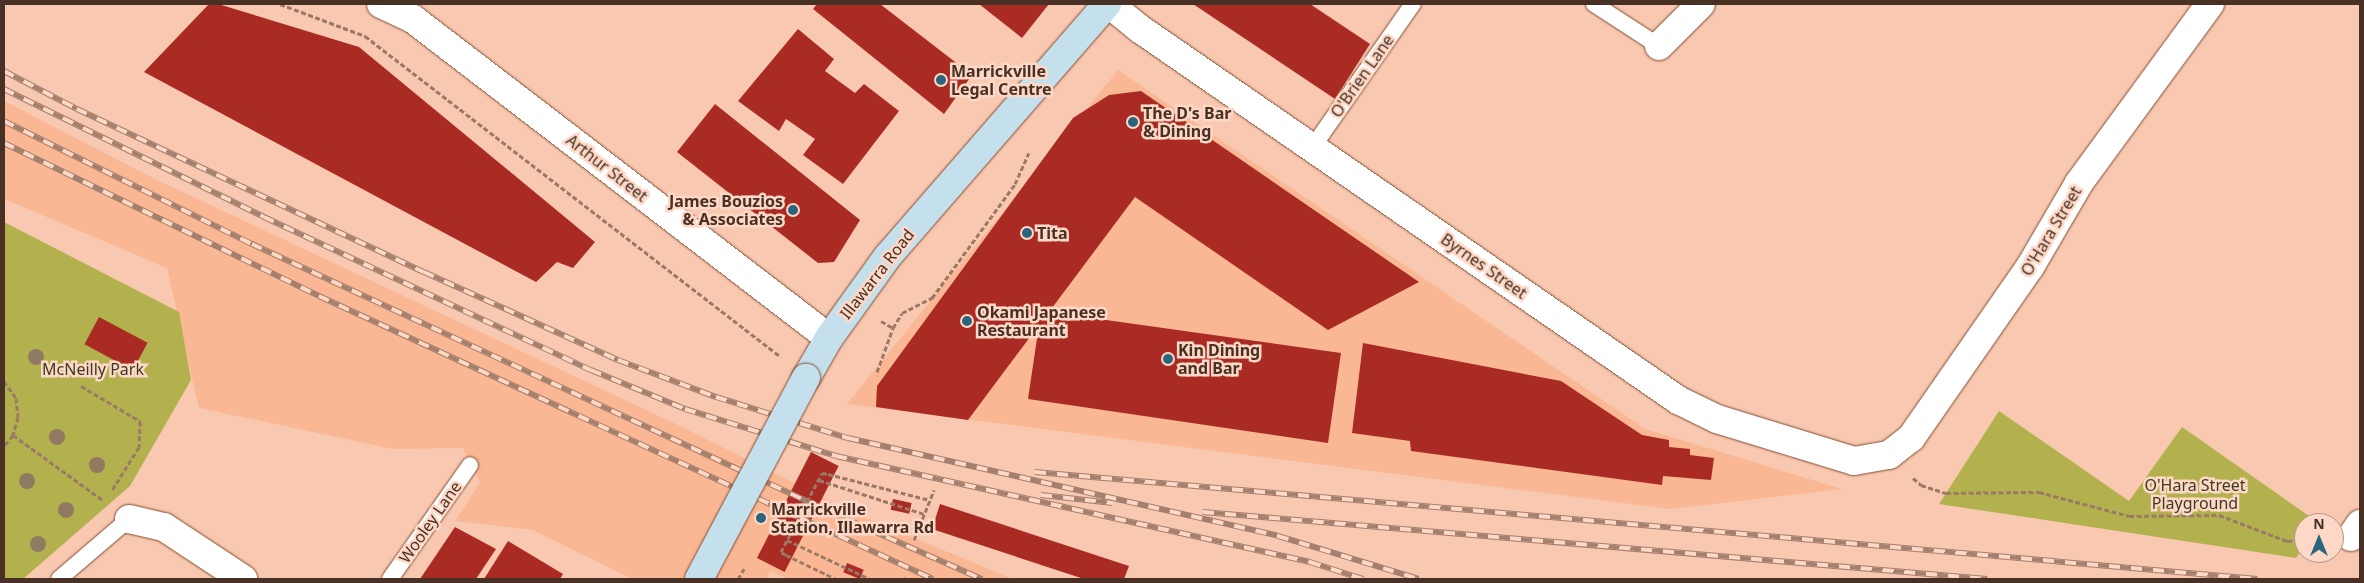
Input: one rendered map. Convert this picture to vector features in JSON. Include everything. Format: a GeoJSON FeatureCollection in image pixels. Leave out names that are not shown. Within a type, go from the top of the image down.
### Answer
{"type":"FeatureCollection","features":[{"type":"Feature","properties":{"kind":"main road","name":"Illawarra Road"},"geometry":{"type":"LineString","coordinates":[[699,579],[829,338],[888,256],[1108,4]]}},
{"type":"Feature","properties":{"kind":"street","name":"Arthur Street"},"geometry":{"type":"LineString","coordinates":[[381,4],[413,19],[829,338]]}},
{"type":"Feature","properties":{"kind":"street","name":"Byrnes Street"},"geometry":{"type":"LineString","coordinates":[[1108,4],[1312,148],[1678,400],[1717,419],[1834,457],[1854,460],[1889,455]]}},
{"type":"Feature","properties":{"kind":"street"},"geometry":{"type":"LineString","coordinates":[[1659,46],[1702,4]]}},
{"type":"Feature","properties":{"kind":"street","name":"O'Hara Street"},"geometry":{"type":"LineString","coordinates":[[1889,455],[1911,438],[2030,266],[2079,183],[2210,4]]}},
{"type":"Feature","properties":{"kind":"street"},"geometry":{"type":"LineString","coordinates":[[129,519],[164,527],[244,579]]}},
{"type":"Feature","properties":{"kind":"lane","name":"O'Brien Lane"},"geometry":{"type":"LineString","coordinates":[[1312,148],[1413,4]]}},
{"type":"Feature","properties":{"kind":"lane"},"geometry":{"type":"LineString","coordinates":[[1594,4],[1659,46]]}},
{"type":"Feature","properties":{"kind":"lane","name":"Wooley Lane"},"geometry":{"type":"LineString","coordinates":[[390,579],[470,465]]}},
{"type":"Feature","properties":{"kind":"lane"},"geometry":{"type":"LineString","coordinates":[[59,579],[129,519]]}},
{"type":"Feature","properties":{"kind":"path"},"geometry":{"type":"LineString","coordinates":[[280,4],[365,36],[785,361]]}},
{"type":"Feature","properties":{"kind":"path"},"geometry":{"type":"LineString","coordinates":[[877,372],[893,328],[902,313],[932,298],[1015,184],[1029,153]]}},
{"type":"Feature","properties":{"kind":"path"},"geometry":{"type":"LineString","coordinates":[[878,319],[893,328]]}},
{"type":"Feature","properties":{"kind":"path"},"geometry":{"type":"LineString","coordinates":[[4,381],[16,398],[18,417],[13,435],[4,446]]}},
{"type":"Feature","properties":{"kind":"path"},"geometry":{"type":"LineString","coordinates":[[82,386],[140,421],[139,447],[105,502]]}},
{"type":"Feature","properties":{"kind":"path"},"geometry":{"type":"LineString","coordinates":[[13,435],[129,519]]}},
{"type":"Feature","properties":{"kind":"path"},"geometry":{"type":"LineString","coordinates":[[1889,455],[1920,485],[1946,493],[2039,492],[2129,516],[2219,515],[2287,541],[2294,541]]}},
{"type":"Feature","properties":{"kind":"path"},"geometry":{"type":"LineString","coordinates":[[836,579],[781,552],[822,473],[930,500]]}},
{"type":"Feature","properties":{"kind":"path"},"geometry":{"type":"LineString","coordinates":[[819,480],[924,514]]}},
{"type":"Feature","properties":{"kind":"path"},"geometry":{"type":"LineString","coordinates":[[914,540],[934,490]]}},
{"type":"Feature","properties":{"kind":"path"},"geometry":{"type":"LineString","coordinates":[[777,504],[800,515]]}},
{"type":"Feature","properties":{"kind":"path"},"geometry":{"type":"LineString","coordinates":[[787,540],[870,579]]}},
{"type":"Feature","properties":{"kind":"shaded area"},"geometry":{"type":"Polygon","coordinates":[[[1118,70],[1645,429],[1842,489],[1670,509],[847,404],[1118,70]]]}},
{"type":"Feature","properties":{"kind":"shaded area"},"geometry":{"type":"Polygon","coordinates":[[[4,101],[155,179],[676,424],[854,513],[1013,579],[788,579],[770,571],[766,579],[632,579],[533,530],[455,521],[480,483],[463,448],[393,449],[199,408],[167,268],[4,199],[4,101]]]}},
{"type":"Feature","properties":{"kind":"green space","name":"McNeilly Park"},"geometry":{"type":"Polygon","coordinates":[[[4,222],[179,312],[191,380],[130,486],[23,579],[4,579],[4,222]]]}},
{"type":"Feature","properties":{"kind":"green space","name":"O'Hara Street Playground"},"geometry":{"type":"Polygon","coordinates":[[[1999,411],[2129,501],[2182,427],[2305,513],[2294,513],[2294,558],[1939,504],[1999,411]]]}},
{"type":"Feature","properties":{"kind":"building"},"geometry":{"type":"Polygon","coordinates":[[[209,4],[218,4],[359,47],[595,242],[573,268],[557,262],[536,282],[144,72],[209,4]]]}},
{"type":"Feature","properties":{"kind":"building"},"geometry":{"type":"Polygon","coordinates":[[[817,4],[880,4],[972,75],[944,114],[813,9],[817,4]]]}},
{"type":"Feature","properties":{"kind":"building"},"geometry":{"type":"Polygon","coordinates":[[[979,4],[1049,4],[1022,38],[979,4]]]}},
{"type":"Feature","properties":{"kind":"building"},"geometry":{"type":"Polygon","coordinates":[[[1193,4],[1310,4],[1370,44],[1335,99],[1193,4]]]}},
{"type":"Feature","properties":{"kind":"building"},"geometry":{"type":"Polygon","coordinates":[[[798,29],[834,59],[825,71],[855,93],[864,84],[899,111],[843,184],[803,155],[815,139],[786,119],[779,131],[738,101],[798,29]]]}},
{"type":"Feature","properties":{"kind":"building"},"geometry":{"type":"Polygon","coordinates":[[[1141,91],[1419,282],[1328,330],[1135,197],[1049,312],[1341,353],[1328,443],[1028,399],[1039,325],[968,420],[876,407],[877,386],[1073,118],[1109,95],[1141,91]]]}},
{"type":"Feature","properties":{"kind":"building"},"geometry":{"type":"Polygon","coordinates":[[[715,104],[860,220],[834,262],[818,263],[677,152],[715,104]]]}},
{"type":"Feature","properties":{"kind":"building"},"geometry":{"type":"Polygon","coordinates":[[[99,317],[148,343],[133,370],[84,344],[99,317]]]}},
{"type":"Feature","properties":{"kind":"building"},"geometry":{"type":"Polygon","coordinates":[[[1363,343],[1561,381],[1642,435],[1669,440],[1669,447],[1690,449],[1690,455],[1714,458],[1711,480],[1663,476],[1662,485],[1411,451],[1410,441],[1352,433],[1363,343]]]}},
{"type":"Feature","properties":{"kind":"building"},"geometry":{"type":"Polygon","coordinates":[[[811,452],[839,466],[785,572],[757,558],[811,452]]]}},
{"type":"Feature","properties":{"kind":"building"},"geometry":{"type":"Polygon","coordinates":[[[893,499],[912,503],[909,514],[891,510],[893,499]]]}},
{"type":"Feature","properties":{"kind":"building"},"geometry":{"type":"Polygon","coordinates":[[[940,504],[1129,566],[1124,579],[1084,579],[932,529],[940,504]]]}},
{"type":"Feature","properties":{"kind":"building"},"geometry":{"type":"Polygon","coordinates":[[[455,527],[496,549],[476,579],[420,579],[455,527]]]}},
{"type":"Feature","properties":{"kind":"building"},"geometry":{"type":"Polygon","coordinates":[[[508,541],[563,574],[560,579],[484,579],[508,541]]]}},
{"type":"Feature","properties":{"kind":"building"},"geometry":{"type":"Polygon","coordinates":[[[847,563],[864,570],[860,579],[843,572],[847,563]]]}},
{"type":"Feature","properties":{"kind":"railway"},"geometry":{"type":"LineString","coordinates":[[4,71],[77,109],[424,272],[618,360],[716,397],[848,438],[1278,536],[1419,579]]}},
{"type":"Feature","properties":{"kind":"railway"},"geometry":{"type":"LineString","coordinates":[[4,89],[264,217],[591,370],[685,409],[836,456],[1310,562],[1363,579]]}},
{"type":"Feature","properties":{"kind":"railway"},"geometry":{"type":"LineString","coordinates":[[4,121],[252,244],[826,510],[982,579]]}},
{"type":"Feature","properties":{"kind":"railway"},"geometry":{"type":"LineString","coordinates":[[4,143],[319,296],[933,579]]}},
{"type":"Feature","properties":{"kind":"railway"},"geometry":{"type":"LineString","coordinates":[[1035,472],[2257,579]]}},
{"type":"Feature","properties":{"kind":"railway"},"geometry":{"type":"LineString","coordinates":[[1041,495],[1113,503]]}},
{"type":"Feature","properties":{"kind":"railway"},"geometry":{"type":"LineString","coordinates":[[1203,512],[1987,579]]}},
{"type":"Feature","properties":{"kind":"place","name":"Marrickville Legal Centre"},"geometry":{"type":"Point","coordinates":[941,80]}},
{"type":"Feature","properties":{"kind":"place","name":"The D's Bar & Dining"},"geometry":{"type":"Point","coordinates":[1133,122]}},
{"type":"Feature","properties":{"kind":"place","name":"James Bouzios & Associates"},"geometry":{"type":"Point","coordinates":[793,210]}},
{"type":"Feature","properties":{"kind":"place","name":"Tita"},"geometry":{"type":"Point","coordinates":[1027,233]}},
{"type":"Feature","properties":{"kind":"place","name":"Okami Japanese Restaurant"},"geometry":{"type":"Point","coordinates":[967,321]}},
{"type":"Feature","properties":{"kind":"place","name":"Kin Dining and Bar"},"geometry":{"type":"Point","coordinates":[1168,359]}},
{"type":"Feature","properties":{"kind":"place","name":"Marrickville Station, Illawarra Rd"},"geometry":{"type":"Point","coordinates":[761,518]}}]}
